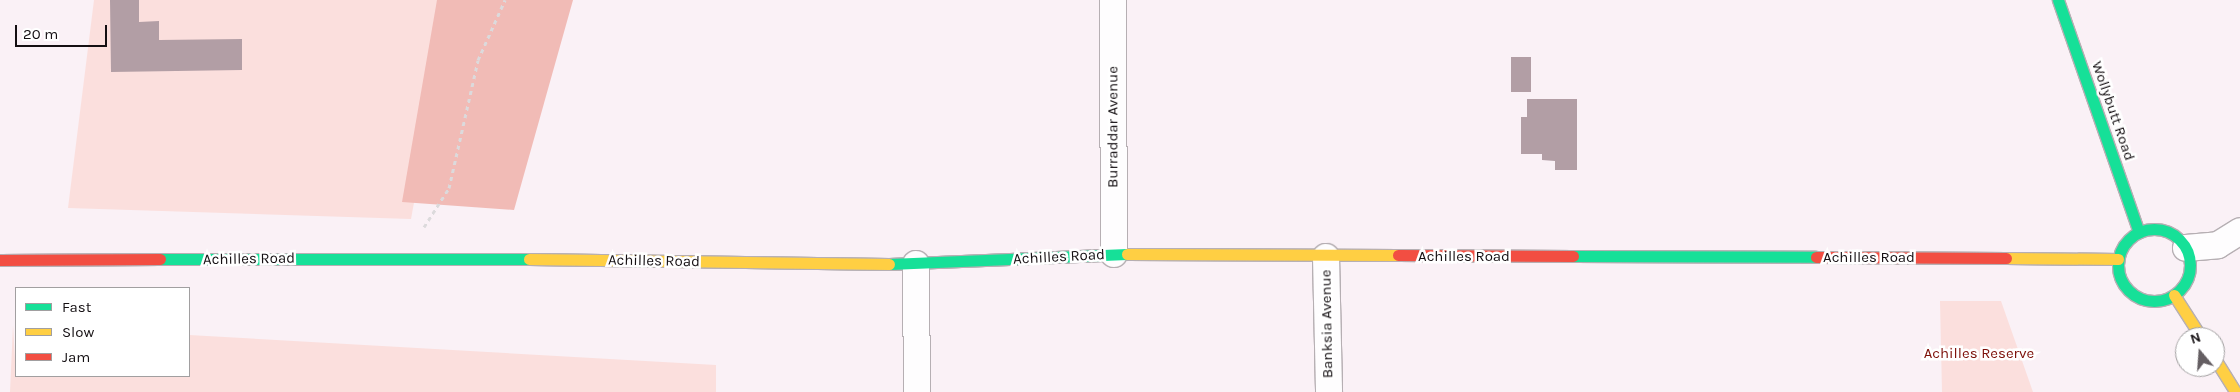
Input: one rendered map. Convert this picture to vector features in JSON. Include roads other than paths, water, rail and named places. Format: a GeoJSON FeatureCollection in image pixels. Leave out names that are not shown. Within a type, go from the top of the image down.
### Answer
{"type":"FeatureCollection","features":[{"type":"Feature","properties":{"kind":"street","name":"Burraddar Avenue"},"geometry":{"type":"LineString","coordinates":[[1113,0],[1114,254]]}},
{"type":"Feature","properties":{"kind":"street","name":"Wollybutt Road"},"geometry":{"type":"LineString","coordinates":[[2058,0],[2139,232]]}},
{"type":"Feature","properties":{"kind":"street"},"geometry":{"type":"LineString","coordinates":[[2165,231],[2186,248],[2190,272],[2174,295],[2148,301],[2131,293],[2119,275],[2118,258],[2127,240],[2139,232],[2165,231]]}},
{"type":"Feature","properties":{"kind":"street"},"geometry":{"type":"LineString","coordinates":[[2186,248],[2218,245],[2240,232]]}},
{"type":"Feature","properties":{"kind":"street","name":"Achilles Road"},"geometry":{"type":"LineString","coordinates":[[0,260],[402,257],[916,264],[1114,254],[1326,257],[2118,258]]}},
{"type":"Feature","properties":{"kind":"street","name":"Banksia Avenue"},"geometry":{"type":"LineString","coordinates":[[1326,257],[1329,392]]}},
{"type":"Feature","properties":{"kind":"street"},"geometry":{"type":"LineString","coordinates":[[916,264],[917,392]]}},
{"type":"Feature","properties":{"kind":"street"},"geometry":{"type":"LineString","coordinates":[[2174,295],[2195,327]]}},
{"type":"Feature","properties":{"kind":"street"},"geometry":{"type":"LineString","coordinates":[[2225,375],[2236,392]]}},
{"type":"Feature","properties":{"kind":"park label","name":"Achilles Reserve"},"geometry":{"type":"Point","coordinates":[1979,354]}}]}
